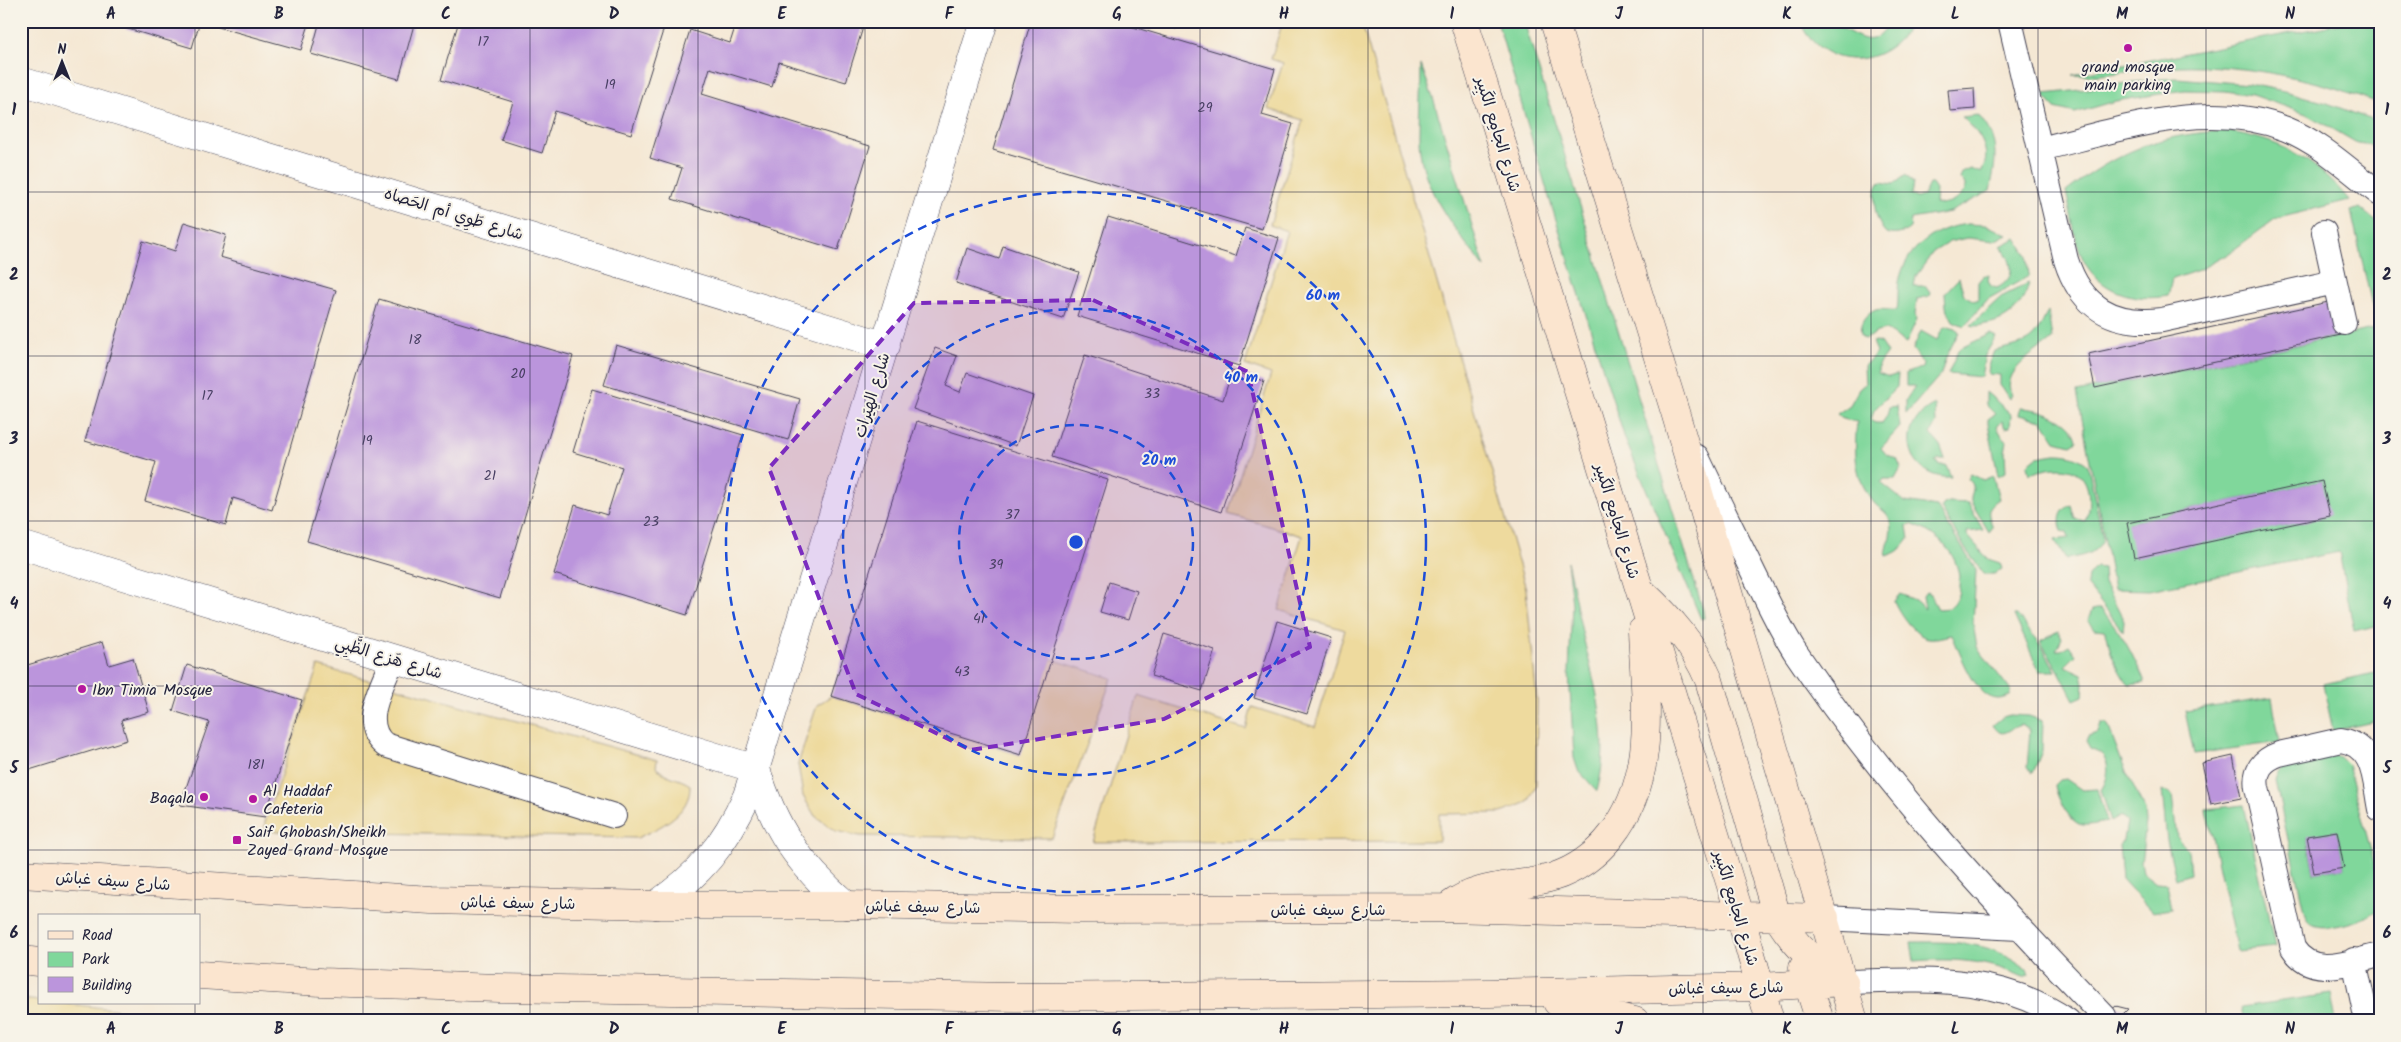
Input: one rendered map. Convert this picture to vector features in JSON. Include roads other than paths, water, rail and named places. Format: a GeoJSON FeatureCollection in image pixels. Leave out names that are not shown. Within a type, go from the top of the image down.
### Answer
{"type":"FeatureCollection","features":[{"type":"Feature","properties":{"kind":"street","name":"شارع الهِيَرات"},"geometry":{"type":"LineString","coordinates":[[656,905],[701,869],[720,847],[735,822],[756,769],[984,21]]}},
{"type":"Feature","properties":{"kind":"street","name":"شارع الجامِع الكَبِير"},"geometry":{"type":"LineString","coordinates":[[1464,21],[1740,915],[1770,1021]]}},
{"type":"Feature","properties":{"kind":"street"},"geometry":{"type":"LineString","coordinates":[[1554,21],[1674,412],[1854,1021]]}},
{"type":"Feature","properties":{"kind":"street","name":"شارع طَوِي أم الحَصاه"},"geometry":{"type":"LineString","coordinates":[[21,81],[886,346]]}},
{"type":"Feature","properties":{"kind":"street","name":"شارع هَزع الظَّبِي"},"geometry":{"type":"LineString","coordinates":[[21,545],[756,769]]}},
{"type":"Feature","properties":{"kind":"street"},"geometry":{"type":"LineString","coordinates":[[1446,908],[1458,899],[1486,888],[1530,883],[1556,876],[1590,857],[1617,828],[1641,778],[1645,751],[1646,723],[1640,590]]}},
{"type":"Feature","properties":{"kind":"street"},"geometry":{"type":"LineString","coordinates":[[1640,590],[1687,640],[1699,658],[1709,680],[1777,916],[1793,940],[1812,961],[1844,982]]}},
{"type":"Feature","properties":{"kind":"street"},"geometry":{"type":"LineString","coordinates":[[756,769],[771,812],[786,842],[812,874],[846,905]]}},
{"type":"Feature","properties":{"kind":"street","name":"شارع سيف غباش"},"geometry":{"type":"LineString","coordinates":[[21,874],[432,900],[656,905],[846,905],[1080,909],[1446,908],[1825,918]]}},
{"type":"Feature","properties":{"kind":"street"},"geometry":{"type":"LineString","coordinates":[[1740,915],[1759,923],[1776,934],[1790,948],[1802,965],[1820,1021]]}},
{"type":"Feature","properties":{"kind":"street"},"geometry":{"type":"LineString","coordinates":[[21,960],[38,962]]}},
{"type":"Feature","properties":{"kind":"street","name":"شارع سيف غباش"},"geometry":{"type":"LineString","coordinates":[[200,975],[321,982],[499,988],[1015,997],[1509,993],[1760,987],[1844,982]]}},
{"type":"Feature","properties":{"kind":"street"},"geometry":{"type":"LineString","coordinates":[[1509,993],[1598,1010],[1634,1021]]}},
{"type":"Feature","properties":{"kind":"lane"},"geometry":{"type":"LineString","coordinates":[[2010,21],[2072,280],[2085,297],[2107,313],[2120,319],[2141,322],[2162,320],[2336,282]]}},
{"type":"Feature","properties":{"kind":"lane"},"geometry":{"type":"LineString","coordinates":[[2040,149],[2165,120],[2205,115],[2247,118],[2286,130],[2323,150],[2380,194]]}},
{"type":"Feature","properties":{"kind":"lane"},"geometry":{"type":"LineString","coordinates":[[2324,232],[2344,322]]}},
{"type":"Feature","properties":{"kind":"lane"},"geometry":{"type":"LineString","coordinates":[[1674,412],[1775,616],[1795,652],[1890,781],[2019,928],[2104,1016]]}},
{"type":"Feature","properties":{"kind":"lane"},"geometry":{"type":"LineString","coordinates":[[393,658],[372,720],[373,731],[378,740],[385,745],[614,816]]}},
{"type":"Feature","properties":{"kind":"lane"},"geometry":{"type":"LineString","coordinates":[[2380,809],[2367,755],[2360,746],[2351,742],[2341,740],[2279,754],[2270,757],[2257,771],[2257,788],[2294,948],[2306,962],[2316,967],[2328,967],[2380,955]]}},
{"type":"Feature","properties":{"kind":"lane"},"geometry":{"type":"LineString","coordinates":[[1825,918],[2019,928]]}},
{"type":"Feature","properties":{"kind":"lane"},"geometry":{"type":"LineString","coordinates":[[2354,960],[2367,1021]]}},
{"type":"Feature","properties":{"kind":"lane"},"geometry":{"type":"LineString","coordinates":[[1844,982],[1927,980],[1971,984],[2024,997],[2040,1003],[2068,1021]]}},
{"type":"Feature","properties":{"kind":"place","name":"grand mosque main parking"},"geometry":{"type":"Point","coordinates":[2128,48]}},
{"type":"Feature","properties":{"kind":"place","name":"Ibn Timia Mosque"},"geometry":{"type":"Point","coordinates":[82,689]}},
{"type":"Feature","properties":{"kind":"place","name":"Baqala"},"geometry":{"type":"Point","coordinates":[204,797]}},
{"type":"Feature","properties":{"kind":"place","name":"Al Haddaf Cafeteria"},"geometry":{"type":"Point","coordinates":[253,799]}},
{"type":"Feature","properties":{"kind":"place","name":"Saif Ghobash/Sheikh Zayed Grand Mosque"},"geometry":{"type":"Point","coordinates":[237,840]}}]}
